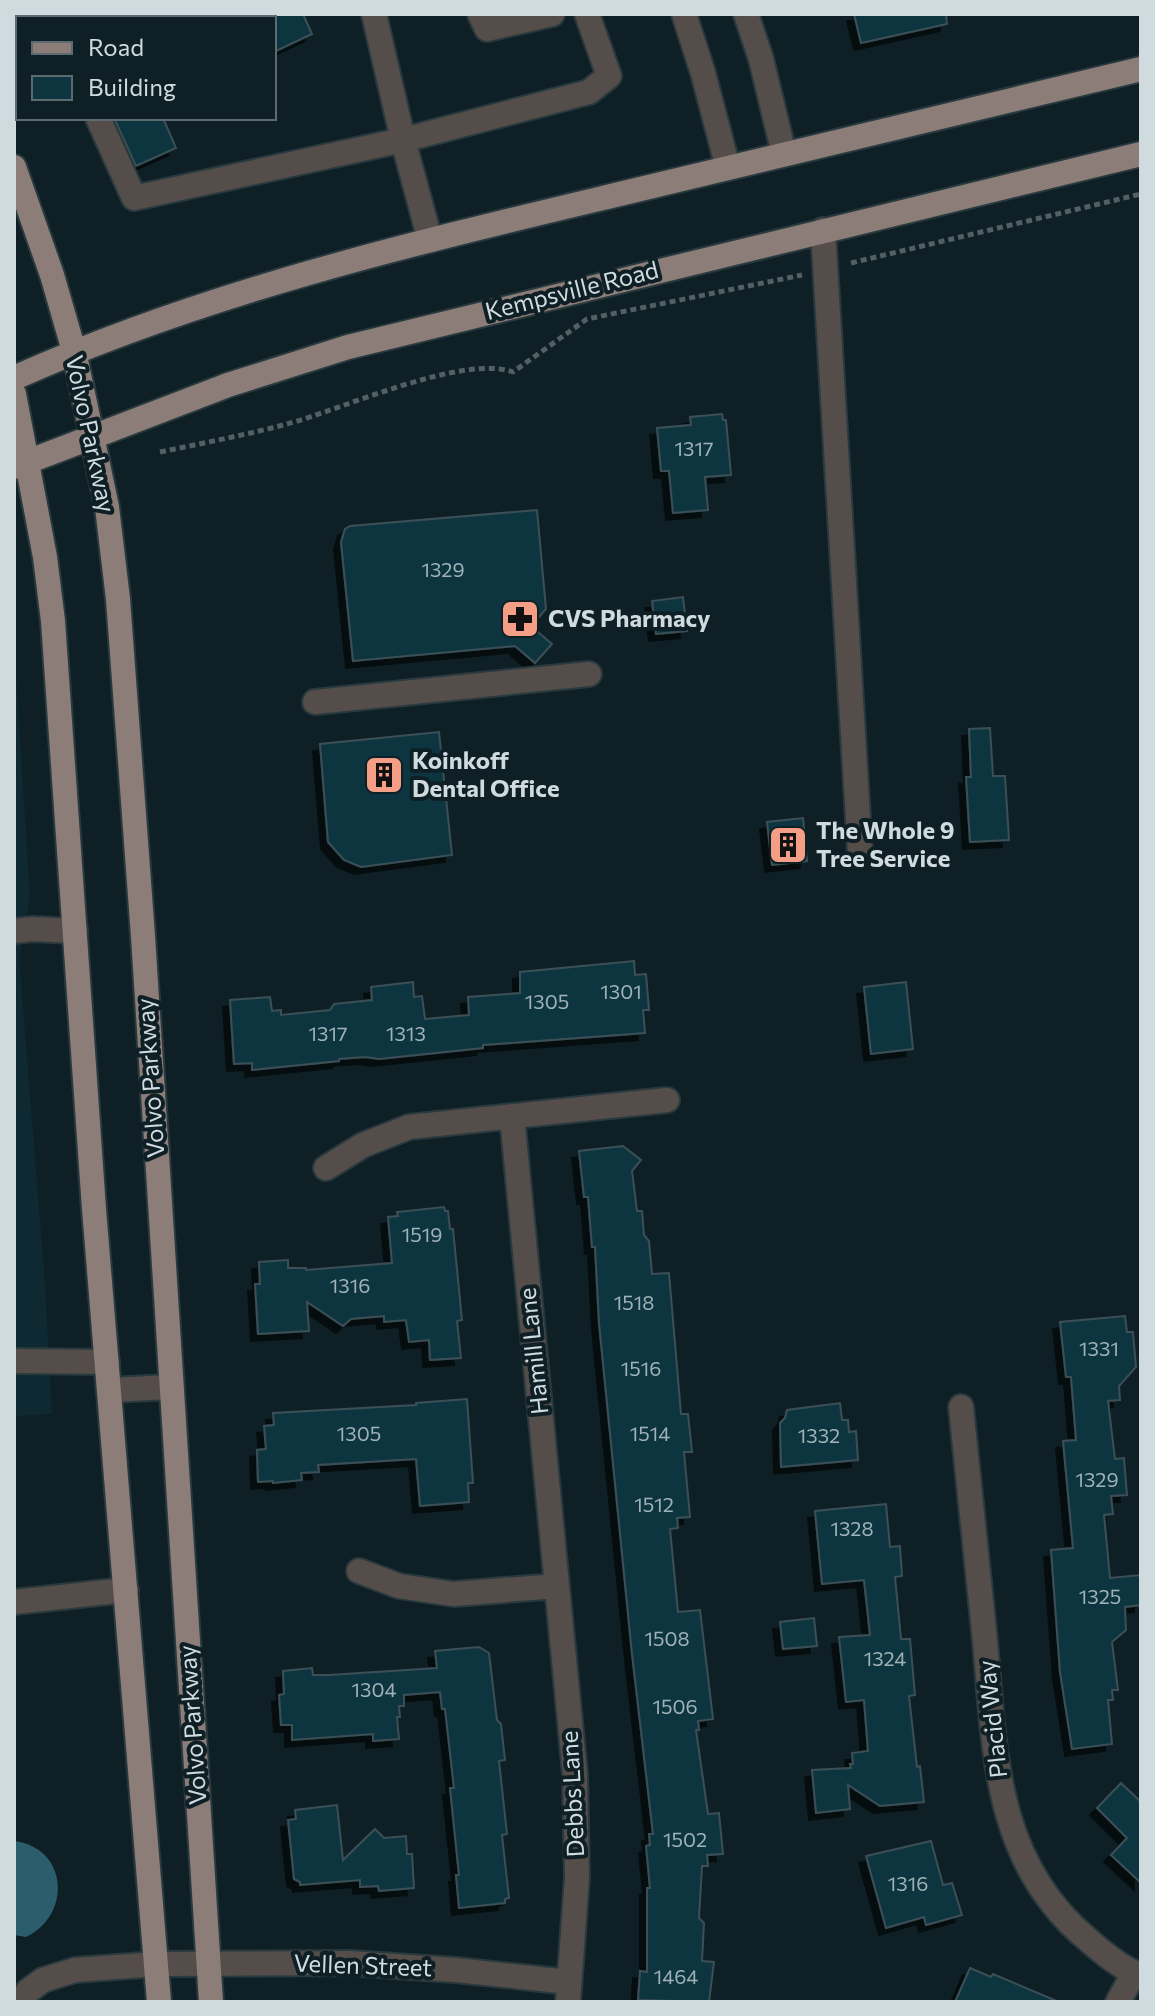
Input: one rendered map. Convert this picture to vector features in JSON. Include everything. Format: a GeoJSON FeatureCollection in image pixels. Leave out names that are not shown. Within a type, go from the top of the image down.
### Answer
{"type":"FeatureCollection","features":[{"type":"Feature","properties":{"kind":"main road"},"geometry":{"type":"LineString","coordinates":[[14,378],[74,351],[253,290],[356,259],[1141,69]]}},
{"type":"Feature","properties":{"kind":"main road","name":"Kempsville Road"},"geometry":{"type":"LineString","coordinates":[[21,464],[93,434],[269,371],[361,344],[1141,154]]}},
{"type":"Feature","properties":{"kind":"main road","name":"Volvo Parkway"},"geometry":{"type":"LineString","coordinates":[[14,167],[52,275],[74,351],[107,507],[123,658],[211,2002]]}},
{"type":"Feature","properties":{"kind":"main road"},"geometry":{"type":"LineString","coordinates":[[14,394],[21,464],[45,557],[53,621],[109,1390],[159,2002]]}},
{"type":"Feature","properties":{"kind":"street"},"geometry":{"type":"LineString","coordinates":[[374,14],[430,240]]}},
{"type":"Feature","properties":{"kind":"street"},"geometry":{"type":"LineString","coordinates":[[480,14],[487,29],[552,14]]}},
{"type":"Feature","properties":{"kind":"street"},"geometry":{"type":"LineString","coordinates":[[99,120],[134,198],[403,140],[589,92],[609,76],[587,14]]}},
{"type":"Feature","properties":{"kind":"street"},"geometry":{"type":"LineString","coordinates":[[684,14],[728,168]]}},
{"type":"Feature","properties":{"kind":"street"},"geometry":{"type":"LineString","coordinates":[[746,14],[761,59],[784,154]]}},
{"type":"Feature","properties":{"kind":"street"},"geometry":{"type":"LineString","coordinates":[[823,230],[860,852]]}},
{"type":"Feature","properties":{"kind":"street"},"geometry":{"type":"LineString","coordinates":[[315,702],[589,674]]}},
{"type":"Feature","properties":{"kind":"street"},"geometry":{"type":"LineString","coordinates":[[14,931],[75,931]]}},
{"type":"Feature","properties":{"kind":"street"},"geometry":{"type":"LineString","coordinates":[[326,1168],[363,1145],[409,1127],[667,1100]]}},
{"type":"Feature","properties":{"kind":"street","name":"Hamill Lane"},"geometry":{"type":"LineString","coordinates":[[512,1116],[557,1586]]}},
{"type":"Feature","properties":{"kind":"street"},"geometry":{"type":"LineString","coordinates":[[14,1361],[107,1362]]}},
{"type":"Feature","properties":{"kind":"street"},"geometry":{"type":"LineString","coordinates":[[109,1390],[171,1387]]}},
{"type":"Feature","properties":{"kind":"street","name":"Placid Way"},"geometry":{"type":"LineString","coordinates":[[961,1407],[991,1723],[1000,1787],[1010,1827],[1028,1866],[1055,1906],[1112,1960],[1138,1974]]}},
{"type":"Feature","properties":{"kind":"street"},"geometry":{"type":"LineString","coordinates":[[359,1571],[399,1586],[454,1594],[557,1586]]}},
{"type":"Feature","properties":{"kind":"street","name":"Debbs Lane"},"geometry":{"type":"LineString","coordinates":[[557,1586],[578,1824],[568,1992]]}},
{"type":"Feature","properties":{"kind":"street"},"geometry":{"type":"LineString","coordinates":[[14,1602],[126,1590]]}},
{"type":"Feature","properties":{"kind":"street","name":"Vellen Street"},"geometry":{"type":"LineString","coordinates":[[20,2002],[28,1991],[43,1980],[75,1970],[157,1964],[349,1963],[456,1970],[568,1992]]}},
{"type":"Feature","properties":{"kind":"street"},"geometry":{"type":"LineString","coordinates":[[1118,2002],[1138,1974]]}},
{"type":"Feature","properties":{"kind":"path"},"geometry":{"type":"LineString","coordinates":[[160,452],[288,424],[453,371],[500,367],[513,372],[587,319],[826,269],[1141,194]]}},
{"type":"Feature","properties":{"kind":"shaded area"},"geometry":{"type":"Polygon","coordinates":[[[14,643],[30,897],[19,957],[45,1283],[52,1414],[14,1416],[14,643]]]}},
{"type":"Feature","properties":{"kind":"shaded area"},"geometry":{"type":"Polygon","coordinates":[[[14,1841],[32,1846],[45,1855],[58,1883],[57,1898],[51,1913],[41,1927],[26,1937],[14,1935],[14,1841]]]}},
{"type":"Feature","properties":{"kind":"building"},"geometry":{"type":"Polygon","coordinates":[[[303,14],[312,34],[276,51],[274,16],[303,14]]]}},
{"type":"Feature","properties":{"kind":"building"},"geometry":{"type":"Polygon","coordinates":[[[854,14],[946,14],[947,24],[861,43],[854,14]]]}},
{"type":"Feature","properties":{"kind":"building"},"geometry":{"type":"Polygon","coordinates":[[[115,120],[164,120],[176,148],[136,166],[115,120]]]}},
{"type":"Feature","properties":{"kind":"building"},"geometry":{"type":"Polygon","coordinates":[[[722,414],[723,420],[726,420],[731,475],[705,477],[708,510],[673,513],[669,471],[661,471],[657,428],[691,425],[690,417],[722,414]]]}},
{"type":"Feature","properties":{"kind":"building","name":"CVS Pharmacy"},"geometry":{"type":"Polygon","coordinates":[[[537,510],[546,609],[531,626],[552,644],[535,663],[515,646],[353,661],[341,542],[345,529],[350,526],[537,510]]]}},
{"type":"Feature","properties":{"kind":"building"},"geometry":{"type":"Polygon","coordinates":[[[683,597],[687,631],[656,634],[652,601],[683,597]]]}},
{"type":"Feature","properties":{"kind":"building"},"geometry":{"type":"Polygon","coordinates":[[[990,728],[993,776],[1005,776],[1009,840],[970,842],[966,777],[971,777],[969,729],[990,728]]]}},
{"type":"Feature","properties":{"kind":"building","name":"Koinkoff Dental Office"},"geometry":{"type":"Polygon","coordinates":[[[439,732],[452,855],[361,867],[344,860],[328,842],[320,744],[439,732]]]}},
{"type":"Feature","properties":{"kind":"building","name":"The Whole 9 Tree Service"},"geometry":{"type":"Polygon","coordinates":[[[803,818],[807,861],[772,865],[767,822],[803,818]]]}},
{"type":"Feature","properties":{"kind":"building"},"geometry":{"type":"Polygon","coordinates":[[[634,961],[635,975],[646,974],[649,1010],[643,1010],[645,1033],[483,1045],[483,1048],[379,1059],[339,1059],[252,1070],[252,1063],[234,1064],[230,1000],[270,997],[272,1011],[281,1010],[281,1015],[330,1010],[334,1004],[372,1000],[371,987],[413,982],[414,997],[422,996],[425,1019],[469,1015],[468,997],[520,993],[520,972],[634,961]]]}},
{"type":"Feature","properties":{"kind":"building"},"geometry":{"type":"Polygon","coordinates":[[[906,982],[913,1049],[871,1054],[864,987],[906,982]]]}},
{"type":"Feature","properties":{"kind":"building"},"geometry":{"type":"Polygon","coordinates":[[[623,1146],[641,1160],[632,1171],[637,1211],[642,1211],[644,1235],[649,1241],[652,1274],[669,1273],[681,1414],[688,1414],[692,1452],[684,1452],[690,1517],[677,1518],[678,1528],[670,1529],[678,1612],[700,1610],[713,1719],[698,1721],[699,1730],[696,1730],[708,1814],[719,1813],[723,1854],[707,1855],[708,1866],[702,1866],[699,1918],[704,1923],[702,1961],[714,1962],[709,2002],[638,2000],[640,1971],[647,1972],[647,1888],[650,1888],[646,1846],[650,1845],[649,1834],[653,1834],[599,1323],[595,1247],[592,1247],[588,1197],[584,1197],[579,1151],[623,1146]]]}},
{"type":"Feature","properties":{"kind":"building"},"geometry":{"type":"Polygon","coordinates":[[[444,1207],[448,1211],[450,1229],[453,1229],[462,1320],[457,1321],[461,1358],[430,1360],[429,1340],[409,1342],[406,1320],[384,1322],[384,1316],[351,1319],[343,1326],[307,1302],[309,1331],[258,1334],[255,1284],[260,1284],[259,1262],[288,1260],[288,1268],[306,1270],[392,1263],[388,1217],[398,1216],[397,1212],[444,1207]]]}},
{"type":"Feature","properties":{"kind":"building"},"geometry":{"type":"Polygon","coordinates":[[[1125,1316],[1127,1332],[1133,1332],[1136,1367],[1119,1386],[1120,1400],[1108,1401],[1115,1459],[1124,1458],[1127,1495],[1111,1496],[1113,1514],[1104,1515],[1110,1578],[1141,1575],[1141,1605],[1125,1607],[1126,1630],[1112,1642],[1118,1690],[1112,1690],[1113,1700],[1108,1700],[1112,1744],[1072,1749],[1060,1672],[1051,1550],[1073,1548],[1063,1441],[1076,1440],[1071,1377],[1066,1377],[1060,1322],[1125,1316]]]}},
{"type":"Feature","properties":{"kind":"building"},"geometry":{"type":"Polygon","coordinates":[[[467,1399],[473,1483],[468,1483],[469,1502],[420,1506],[416,1459],[318,1465],[319,1472],[301,1473],[302,1480],[258,1482],[257,1450],[266,1449],[264,1426],[274,1425],[273,1413],[467,1399]]]}},
{"type":"Feature","properties":{"kind":"building"},"geometry":{"type":"Polygon","coordinates":[[[840,1403],[842,1420],[848,1420],[849,1432],[856,1431],[858,1460],[781,1467],[780,1423],[787,1410],[840,1403]]]}},
{"type":"Feature","properties":{"kind":"building"},"geometry":{"type":"Polygon","coordinates":[[[886,1504],[890,1547],[900,1546],[902,1576],[895,1577],[901,1639],[910,1639],[915,1695],[909,1696],[924,1802],[880,1806],[848,1785],[850,1809],[816,1813],[812,1770],[851,1768],[852,1753],[868,1751],[864,1700],[846,1702],[839,1637],[870,1635],[864,1580],[822,1584],[815,1511],[886,1504]]]}},
{"type":"Feature","properties":{"kind":"building"},"geometry":{"type":"Polygon","coordinates":[[[814,1618],[817,1646],[783,1649],[780,1622],[814,1618]]]}},
{"type":"Feature","properties":{"kind":"building"},"geometry":{"type":"Polygon","coordinates":[[[479,1647],[489,1653],[497,1720],[501,1724],[505,1760],[499,1761],[507,1834],[502,1835],[509,1898],[505,1899],[505,1903],[459,1908],[456,1875],[459,1875],[450,1788],[454,1788],[445,1709],[442,1709],[440,1692],[404,1695],[404,1706],[399,1706],[400,1717],[397,1717],[399,1739],[373,1741],[373,1734],[292,1740],[292,1725],[281,1725],[279,1695],[284,1694],[283,1671],[312,1668],[313,1675],[329,1675],[437,1668],[435,1651],[479,1647]]]}},
{"type":"Feature","properties":{"kind":"building"},"geometry":{"type":"Polygon","coordinates":[[[1121,1783],[1141,1802],[1141,1883],[1111,1855],[1127,1838],[1097,1808],[1121,1783]]]}},
{"type":"Feature","properties":{"kind":"building"},"geometry":{"type":"Polygon","coordinates":[[[337,1805],[343,1860],[375,1829],[384,1838],[406,1836],[407,1854],[412,1854],[414,1888],[379,1891],[378,1886],[360,1887],[360,1880],[300,1885],[294,1879],[288,1820],[296,1819],[295,1810],[337,1805]]]}},
{"type":"Feature","properties":{"kind":"building"},"geometry":{"type":"Polygon","coordinates":[[[931,1841],[943,1885],[952,1883],[962,1915],[926,1925],[924,1917],[886,1928],[866,1856],[931,1841]]]}},
{"type":"Feature","properties":{"kind":"building"},"geometry":{"type":"Polygon","coordinates":[[[970,1968],[991,1977],[993,1974],[1059,2002],[955,2002],[970,1968]]]}},
{"type":"Feature","properties":{"kind":"place","name":"CVS Pharmacy"},"geometry":{"type":"Point","coordinates":[520,619]}},
{"type":"Feature","properties":{"kind":"place","name":"Koinkoff Dental Office"},"geometry":{"type":"Point","coordinates":[384,775]}},
{"type":"Feature","properties":{"kind":"place","name":"The Whole 9 Tree Service"},"geometry":{"type":"Point","coordinates":[788,845]}}]}
